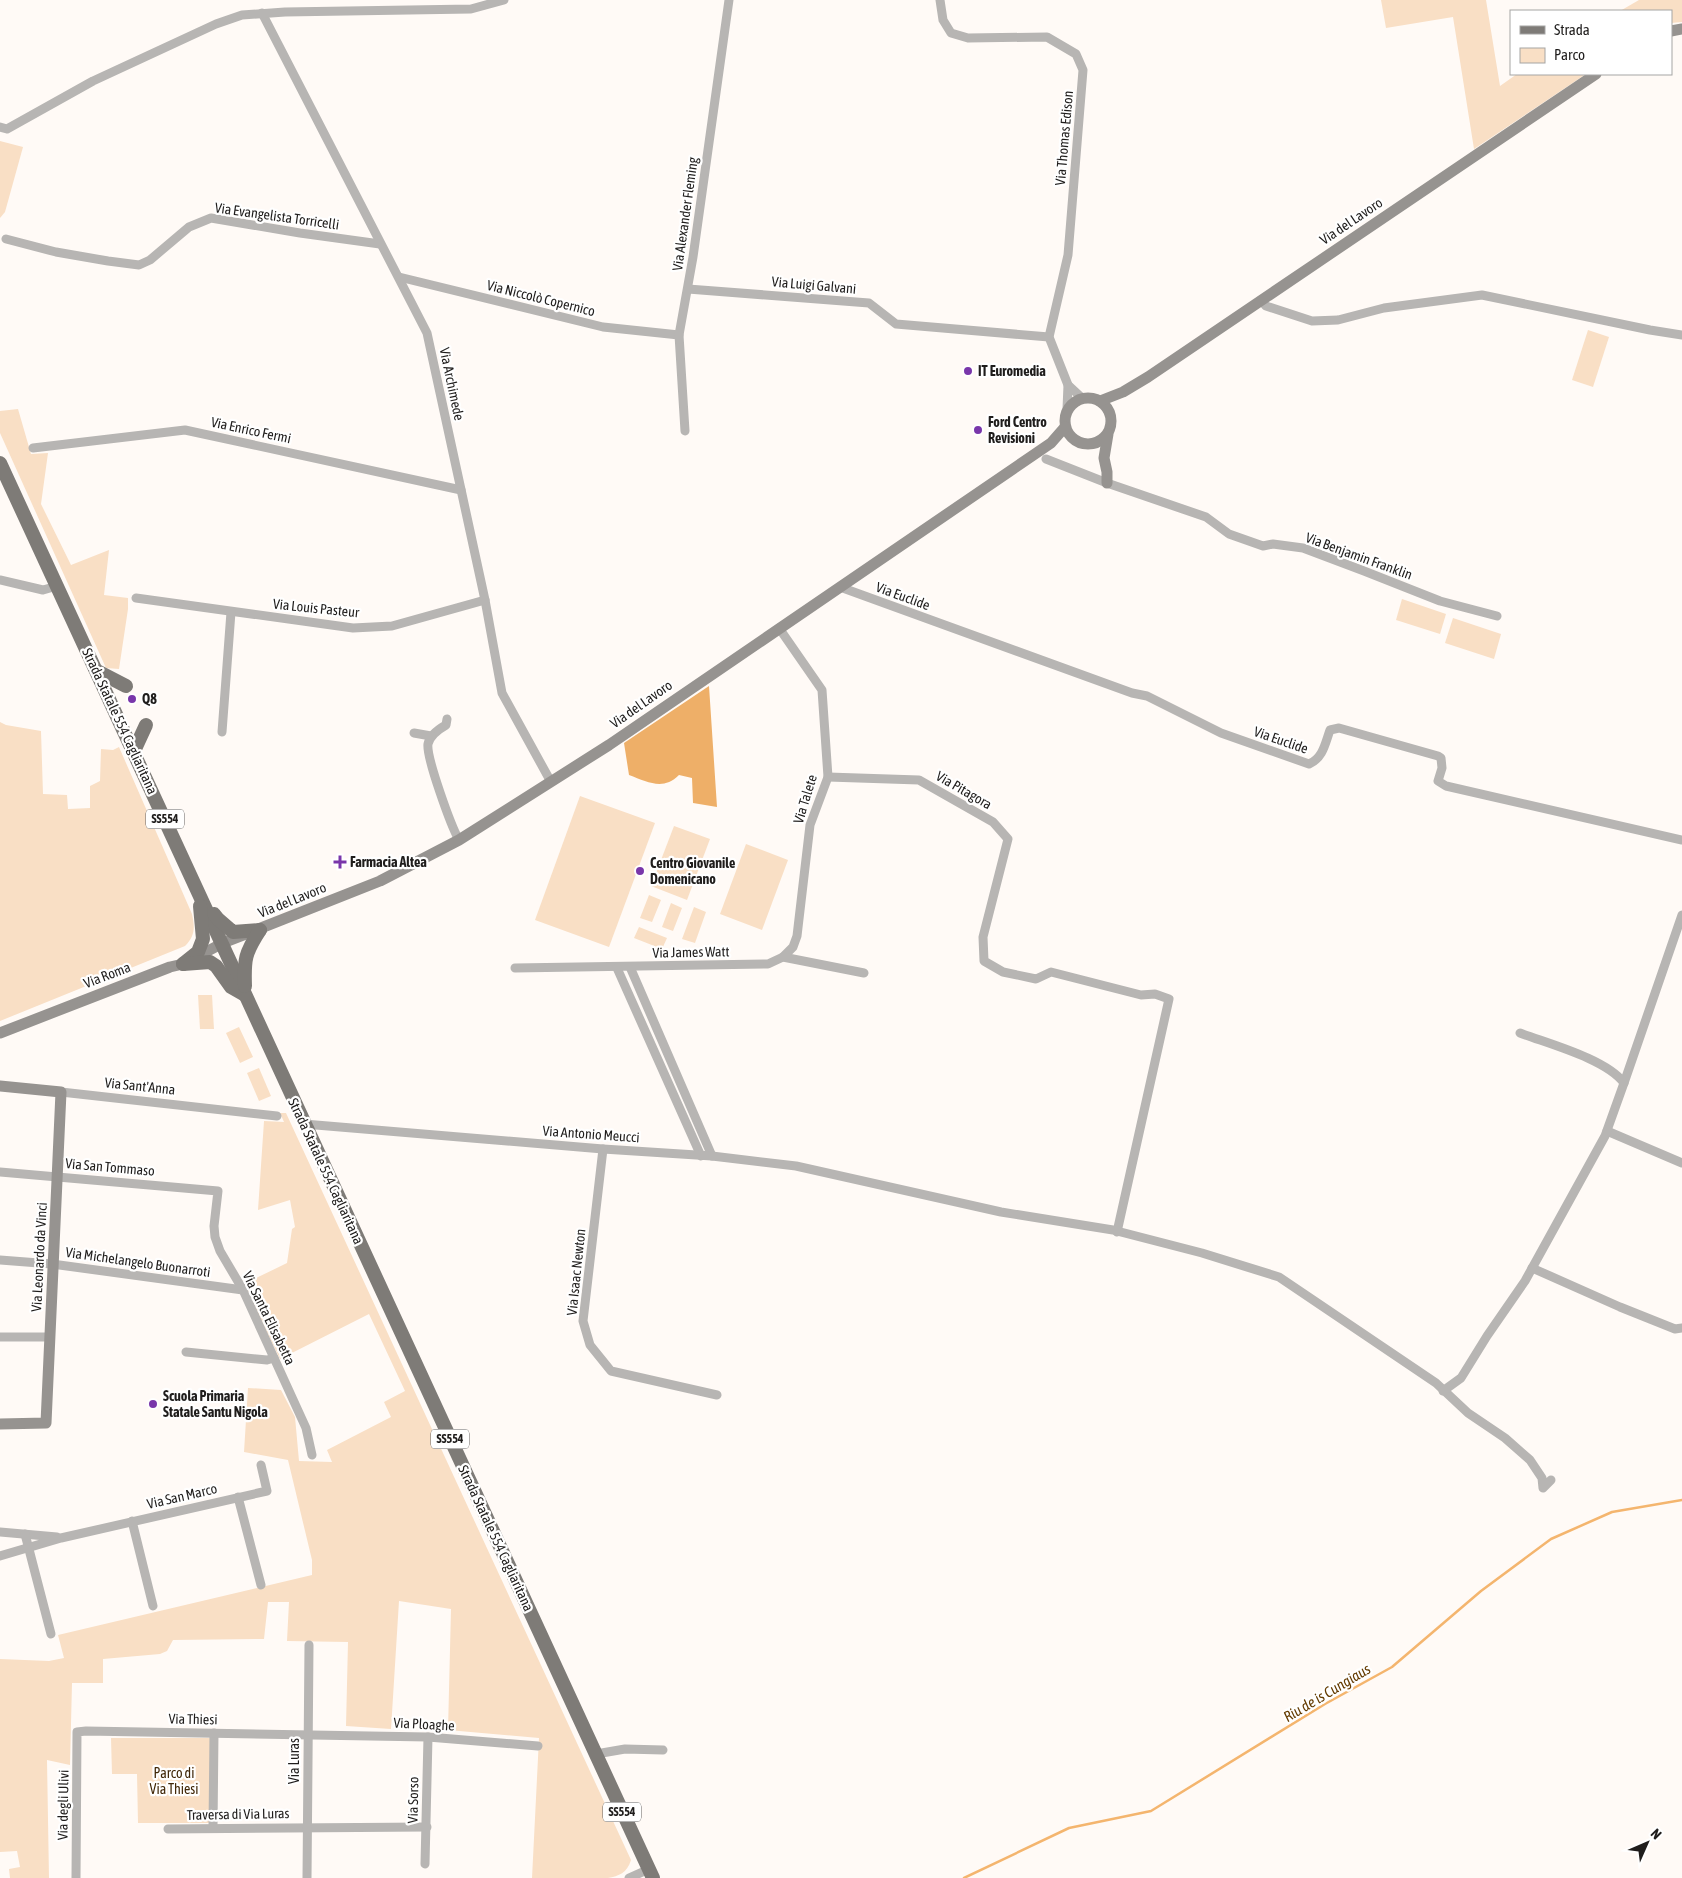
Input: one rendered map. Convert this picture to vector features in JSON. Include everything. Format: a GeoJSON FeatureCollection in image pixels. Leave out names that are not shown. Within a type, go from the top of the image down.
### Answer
{"type":"FeatureCollection","features":[{"type":"Feature","properties":{"kind":"main road","name":"Via del Lavoro"},"geometry":{"type":"LineString","coordinates":[[1100,401],[1123,392],[1595,75]]}},
{"type":"Feature","properties":{"kind":"main road"},"geometry":{"type":"LineString","coordinates":[[1107,483],[1104,458],[1111,416],[1123,392]]}},
{"type":"Feature","properties":{"kind":"main road"},"geometry":{"type":"LineString","coordinates":[[1107,483],[1093,451],[1072,439],[1065,427],[1064,418],[1074,402],[1082,398],[1100,401],[1107,408],[1111,416]]}},
{"type":"Feature","properties":{"kind":"main road"},"geometry":{"type":"LineString","coordinates":[[1051,443],[1065,427]]}},
{"type":"Feature","properties":{"kind":"main road"},"geometry":{"type":"LineString","coordinates":[[1084,445],[1102,441],[1108,434]]}},
{"type":"Feature","properties":{"kind":"main road"},"geometry":{"type":"LineString","coordinates":[[1051,443],[1072,439]]}},
{"type":"Feature","properties":{"kind":"main road","name":"Via del Lavoro"},"geometry":{"type":"LineString","coordinates":[[223,943],[380,881],[459,840],[551,782],[1051,443]]}},
{"type":"Feature","properties":{"kind":"main road","name":"Strada Statale 554 Cagliaritana"},"geometry":{"type":"LineString","coordinates":[[0,462],[651,1874]]}},
{"type":"Feature","properties":{"kind":"main road"},"geometry":{"type":"LineString","coordinates":[[97,671],[126,686]]}},
{"type":"Feature","properties":{"kind":"main road"},"geometry":{"type":"LineString","coordinates":[[134,751],[146,725]]}},
{"type":"Feature","properties":{"kind":"main road"},"geometry":{"type":"LineString","coordinates":[[197,888],[218,919],[233,932],[260,930]]}},
{"type":"Feature","properties":{"kind":"main road"},"geometry":{"type":"LineString","coordinates":[[183,964],[198,952],[203,939],[203,926],[197,888]]}},
{"type":"Feature","properties":{"kind":"main road"},"geometry":{"type":"LineString","coordinates":[[245,995],[244,967],[246,952],[260,930]]}},
{"type":"Feature","properties":{"kind":"main road","name":"Via Roma"},"geometry":{"type":"LineString","coordinates":[[0,1033],[170,967],[183,964],[223,943]]}},
{"type":"Feature","properties":{"kind":"main road"},"geometry":{"type":"LineString","coordinates":[[183,964],[210,962],[216,966],[231,987],[245,995]]}},
{"type":"Feature","properties":{"kind":"main road","name":"Via Sant'Anna"},"geometry":{"type":"LineString","coordinates":[[0,1086],[61,1092]]}},
{"type":"Feature","properties":{"kind":"main road","name":"Via Leonardo da Vinci"},"geometry":{"type":"LineString","coordinates":[[0,1424],[46,1423],[61,1092]]}},
{"type":"Feature","properties":{"kind":"street"},"geometry":{"type":"LineString","coordinates":[[0,127],[7,129],[93,82],[216,24],[242,15],[262,13],[454,10],[471,9],[504,0]]}},
{"type":"Feature","properties":{"kind":"street","name":"Via Alexander Fleming"},"geometry":{"type":"LineString","coordinates":[[685,431],[679,335],[688,289],[729,0]]}},
{"type":"Feature","properties":{"kind":"street","name":"Via Thomas Edison"},"geometry":{"type":"LineString","coordinates":[[940,0],[943,20],[951,33],[968,38],[1047,37],[1076,54],[1083,70],[1068,255],[1050,337]]}},
{"type":"Feature","properties":{"kind":"street","name":"Via Archimede"},"geometry":{"type":"LineString","coordinates":[[262,13],[427,333],[485,600],[502,693],[551,782]]}},
{"type":"Feature","properties":{"kind":"street","name":"Via Evangelista Torricelli"},"geometry":{"type":"LineString","coordinates":[[6,239],[56,252],[108,262],[139,264],[150,260],[189,226],[211,218],[380,244]]}},
{"type":"Feature","properties":{"kind":"street","name":"Via Niccolò Copernico"},"geometry":{"type":"LineString","coordinates":[[399,277],[603,327],[679,335]]}},
{"type":"Feature","properties":{"kind":"street","name":"Via Luigi Galvani"},"geometry":{"type":"LineString","coordinates":[[688,289],[869,303],[896,324],[1050,337]]}},
{"type":"Feature","properties":{"kind":"street"},"geometry":{"type":"LineString","coordinates":[[1261,300],[1266,306],[1288,314],[1312,321],[1321,321],[1338,320],[1384,308],[1482,295],[1682,335]]}},
{"type":"Feature","properties":{"kind":"street"},"geometry":{"type":"LineString","coordinates":[[1050,337],[1068,386],[1068,409]]}},
{"type":"Feature","properties":{"kind":"street"},"geometry":{"type":"LineString","coordinates":[[1068,386],[1082,398]]}},
{"type":"Feature","properties":{"kind":"street","name":"Via Enrico Fermi"},"geometry":{"type":"LineString","coordinates":[[33,448],[185,430],[460,490]]}},
{"type":"Feature","properties":{"kind":"street","name":"Via Benjamin Franklin"},"geometry":{"type":"LineString","coordinates":[[1046,459],[1107,483],[1206,517],[1230,534],[1262,546],[1273,544],[1303,548],[1440,601],[1497,616]]}},
{"type":"Feature","properties":{"kind":"street"},"geometry":{"type":"LineString","coordinates":[[0,580],[43,590],[57,586]]}},
{"type":"Feature","properties":{"kind":"street","name":"Via Euclide"},"geometry":{"type":"LineString","coordinates":[[840,587],[1132,693],[1147,696],[1221,733],[1309,764],[1317,761],[1330,730],[1339,728],[1438,756],[1441,758],[1442,768],[1438,781],[1446,786],[1682,840]]}},
{"type":"Feature","properties":{"kind":"street","name":"Via Louis Pasteur"},"geometry":{"type":"LineString","coordinates":[[136,598],[353,628],[392,626],[485,600]]}},
{"type":"Feature","properties":{"kind":"street"},"geometry":{"type":"LineString","coordinates":[[222,732],[231,612]]}},
{"type":"Feature","properties":{"kind":"street","name":"Via Talete"},"geometry":{"type":"LineString","coordinates":[[779,628],[822,690],[828,776],[810,825],[797,936],[793,947],[783,957]]}},
{"type":"Feature","properties":{"kind":"street"},"geometry":{"type":"LineString","coordinates":[[448,719],[446,725],[431,736],[428,744],[430,759],[452,828],[459,840]]}},
{"type":"Feature","properties":{"kind":"street"},"geometry":{"type":"LineString","coordinates":[[414,733],[431,736]]}},
{"type":"Feature","properties":{"kind":"street","name":"Via Pitagora"},"geometry":{"type":"LineString","coordinates":[[828,776],[919,780],[993,822],[1008,840],[983,937],[984,960],[1003,972],[1036,978],[1051,972],[1141,995],[1155,994],[1169,999],[1117,1232]]}},
{"type":"Feature","properties":{"kind":"street"},"geometry":{"type":"LineString","coordinates":[[1443,1392],[1461,1378],[1487,1336],[1525,1282],[1607,1131],[1682,915]]}},
{"type":"Feature","properties":{"kind":"street","name":"Via James Watt"},"geometry":{"type":"LineString","coordinates":[[515,968],[617,968],[768,964],[783,957],[864,973]]}},
{"type":"Feature","properties":{"kind":"street"},"geometry":{"type":"LineString","coordinates":[[630,967],[712,1156]]}},
{"type":"Feature","properties":{"kind":"street"},"geometry":{"type":"LineString","coordinates":[[617,968],[702,1156]]}},
{"type":"Feature","properties":{"kind":"street"},"geometry":{"type":"LineString","coordinates":[[1520,1033],[1591,1060],[1618,1076],[1624,1083]]}},
{"type":"Feature","properties":{"kind":"street"},"geometry":{"type":"LineString","coordinates":[[660,1063],[670,1059]]}},
{"type":"Feature","properties":{"kind":"street","name":"Via Sant'Anna"},"geometry":{"type":"LineString","coordinates":[[61,1092],[277,1116]]}},
{"type":"Feature","properties":{"kind":"street","name":"Via Antonio Meucci"},"geometry":{"type":"LineString","coordinates":[[304,1124],[603,1149],[712,1156],[796,1166],[1001,1212],[1117,1232],[1202,1253],[1279,1277],[1436,1383],[1443,1392],[1468,1413],[1505,1438],[1530,1460],[1542,1478],[1543,1488],[1551,1480]]}},
{"type":"Feature","properties":{"kind":"street"},"geometry":{"type":"LineString","coordinates":[[1607,1131],[1682,1163]]}},
{"type":"Feature","properties":{"kind":"street","name":"Via Isaac Newton"},"geometry":{"type":"LineString","coordinates":[[603,1149],[583,1321],[590,1345],[611,1372],[717,1395]]}},
{"type":"Feature","properties":{"kind":"street","name":"Via San Tommaso"},"geometry":{"type":"LineString","coordinates":[[0,1172],[218,1191]]}},
{"type":"Feature","properties":{"kind":"street","name":"Via Santa Elisabetta"},"geometry":{"type":"LineString","coordinates":[[218,1191],[214,1226],[220,1252],[243,1290],[306,1428],[312,1455]]}},
{"type":"Feature","properties":{"kind":"street","name":"Via Michelangelo Buonarroti"},"geometry":{"type":"LineString","coordinates":[[0,1260],[52,1264],[243,1290]]}},
{"type":"Feature","properties":{"kind":"street"},"geometry":{"type":"LineString","coordinates":[[1532,1268],[1620,1307],[1675,1329],[1682,1328]]}},
{"type":"Feature","properties":{"kind":"street"},"geometry":{"type":"LineString","coordinates":[[0,1337],[50,1337]]}},
{"type":"Feature","properties":{"kind":"street"},"geometry":{"type":"LineString","coordinates":[[186,1352],[267,1360],[274,1358]]}},
{"type":"Feature","properties":{"kind":"street","name":"Via San Marco"},"geometry":{"type":"LineString","coordinates":[[0,1556],[61,1538],[267,1491],[261,1465]]}},
{"type":"Feature","properties":{"kind":"street","name":"Via San Marco"},"geometry":{"type":"LineString","coordinates":[[238,1497],[262,1585]]}},
{"type":"Feature","properties":{"kind":"street","name":"Via San Marco"},"geometry":{"type":"LineString","coordinates":[[132,1521],[153,1606]]}},
{"type":"Feature","properties":{"kind":"street","name":"Via San Marco"},"geometry":{"type":"LineString","coordinates":[[0,1532],[61,1538]]}},
{"type":"Feature","properties":{"kind":"street"},"geometry":{"type":"LineString","coordinates":[[25,1534],[51,1634]]}},
{"type":"Feature","properties":{"kind":"street","name":"Via Luras"},"geometry":{"type":"LineString","coordinates":[[307,1878],[310,1645]]}},
{"type":"Feature","properties":{"kind":"street","name":"Via Thiesi"},"geometry":{"type":"LineString","coordinates":[[77,1732],[308,1734]]}},
{"type":"Feature","properties":{"kind":"street","name":"Via degli Ulivi"},"geometry":{"type":"LineString","coordinates":[[76,1878],[77,1732]]}},
{"type":"Feature","properties":{"kind":"street"},"geometry":{"type":"LineString","coordinates":[[213,1828],[214,1733]]}},
{"type":"Feature","properties":{"kind":"street","name":"Via Ploaghe"},"geometry":{"type":"LineString","coordinates":[[308,1734],[428,1737],[538,1746]]}},
{"type":"Feature","properties":{"kind":"street","name":"Via Sorso"},"geometry":{"type":"LineString","coordinates":[[425,1864],[428,1737]]}},
{"type":"Feature","properties":{"kind":"street"},"geometry":{"type":"LineString","coordinates":[[596,1754],[625,1750],[663,1750]]}},
{"type":"Feature","properties":{"kind":"street","name":"Traversa di Via Luras"},"geometry":{"type":"LineString","coordinates":[[168,1829],[427,1827]]}},
{"type":"Feature","properties":{"kind":"street"},"geometry":{"type":"LineString","coordinates":[[629,1878],[651,1874]]}},
{"type":"Feature","properties":{"kind":"green space"},"geometry":{"type":"Polygon","coordinates":[[[1381,0],[1486,0],[1500,86],[1516,75],[1585,75],[1474,149],[1453,17],[1386,28],[1381,0]]]}},
{"type":"Feature","properties":{"kind":"green space"},"geometry":{"type":"Polygon","coordinates":[[[1639,0],[1682,0],[1682,22],[1672,23],[1672,10],[1622,10],[1639,0]]]}},
{"type":"Feature","properties":{"kind":"green space"},"geometry":{"type":"Polygon","coordinates":[[[0,141],[23,147],[5,212],[0,218],[0,141]]]}},
{"type":"Feature","properties":{"kind":"green space"},"geometry":{"type":"Polygon","coordinates":[[[1588,330],[1609,337],[1593,387],[1572,380],[1588,330]]]}},
{"type":"Feature","properties":{"kind":"green space"},"geometry":{"type":"Polygon","coordinates":[[[18,409],[31,454],[48,453],[41,504],[71,565],[109,550],[104,595],[128,598],[119,669],[106,668],[0,433],[0,411],[18,409]]]}},
{"type":"Feature","properties":{"kind":"green space"},"geometry":{"type":"Polygon","coordinates":[[[1402,599],[1446,614],[1440,634],[1396,620],[1402,599]]]}},
{"type":"Feature","properties":{"kind":"green space"},"geometry":{"type":"Polygon","coordinates":[[[1453,618],[1501,634],[1494,659],[1445,643],[1453,618]]]}},
{"type":"Feature","properties":{"kind":"green space"},"geometry":{"type":"Polygon","coordinates":[[[0,722],[6,725],[41,731],[43,794],[67,795],[68,809],[90,808],[90,786],[100,781],[101,749],[113,750],[119,747],[192,914],[194,928],[191,939],[185,946],[0,1021],[0,722]]]}},
{"type":"Feature","properties":{"kind":"green space"},"geometry":{"type":"Polygon","coordinates":[[[580,796],[655,823],[609,947],[535,920],[580,796]]]}},
{"type":"Feature","properties":{"kind":"green space"},"geometry":{"type":"Polygon","coordinates":[[[674,826],[710,839],[687,900],[651,886],[674,826]]]}},
{"type":"Feature","properties":{"kind":"green space"},"geometry":{"type":"Polygon","coordinates":[[[746,844],[788,860],[762,930],[720,914],[746,844]]]}},
{"type":"Feature","properties":{"kind":"green space"},"geometry":{"type":"Polygon","coordinates":[[[649,895],[661,900],[652,922],[640,918],[649,895]]]}},
{"type":"Feature","properties":{"kind":"green space"},"geometry":{"type":"Polygon","coordinates":[[[671,903],[682,908],[673,931],[662,927],[671,903]]]}},
{"type":"Feature","properties":{"kind":"green space"},"geometry":{"type":"Polygon","coordinates":[[[694,907],[706,912],[695,943],[682,939],[694,907]]]}},
{"type":"Feature","properties":{"kind":"green space"},"geometry":{"type":"Polygon","coordinates":[[[639,927],[667,938],[662,949],[634,938],[639,927]]]}},
{"type":"Feature","properties":{"kind":"green space"},"geometry":{"type":"Polygon","coordinates":[[[198,995],[212,995],[214,1029],[200,1029],[198,995]]]}},
{"type":"Feature","properties":{"kind":"green space"},"geometry":{"type":"Polygon","coordinates":[[[239,1027],[253,1057],[240,1063],[226,1033],[239,1027]]]}},
{"type":"Feature","properties":{"kind":"green space"},"geometry":{"type":"Polygon","coordinates":[[[259,1068],[271,1096],[259,1101],[247,1073],[259,1068]]]}},
{"type":"Feature","properties":{"kind":"green space"},"geometry":{"type":"Polygon","coordinates":[[[280,1113],[286,1113],[631,1860],[625,1871],[619,1875],[608,1878],[532,1878],[539,1738],[448,1730],[451,1609],[399,1601],[391,1729],[346,1726],[348,1642],[287,1641],[289,1602],[268,1602],[264,1639],[173,1640],[167,1651],[160,1654],[103,1659],[103,1683],[72,1683],[70,1765],[47,1760],[49,1878],[10,1878],[9,1869],[20,1867],[17,1851],[0,1852],[0,1659],[49,1661],[64,1658],[58,1635],[312,1575],[312,1560],[288,1460],[244,1452],[248,1388],[281,1390],[295,1417],[299,1461],[332,1462],[327,1450],[391,1417],[384,1402],[405,1391],[369,1314],[280,1359],[244,1284],[287,1263],[292,1229],[295,1227],[290,1200],[258,1210],[264,1121],[284,1122],[280,1113]]]}},
{"type":"Feature","properties":{"kind":"green space","name":"Parco di Via Thiesi"},"geometry":{"type":"Polygon","coordinates":[[[111,1738],[210,1738],[211,1823],[138,1823],[137,1774],[112,1774],[111,1738]]]}},
{"type":"Feature","properties":{"kind":"shaded area"},"geometry":{"type":"Polygon","coordinates":[[[709,686],[717,807],[693,803],[692,778],[679,775],[667,783],[655,784],[629,775],[624,743],[709,686]]]}},
{"type":"Feature","properties":{"kind":"waterway","name":"Riu de is Cungiaus"},"geometry":{"type":"LineString","coordinates":[[964,1878],[1069,1828],[1151,1811],[1325,1704],[1392,1667],[1481,1591],[1551,1539],[1612,1512],[1682,1500]]}},
{"type":"Feature","properties":{"kind":"place","name":"IT Euromedia"},"geometry":{"type":"Point","coordinates":[968,371]}},
{"type":"Feature","properties":{"kind":"place","name":"Ford Centro Revisioni"},"geometry":{"type":"Point","coordinates":[978,430]}},
{"type":"Feature","properties":{"kind":"place","name":"Q8"},"geometry":{"type":"Point","coordinates":[132,699]}},
{"type":"Feature","properties":{"kind":"place","name":"Farmacia Altea"},"geometry":{"type":"Point","coordinates":[340,862]}},
{"type":"Feature","properties":{"kind":"place","name":"Centro Giovanile Domenicano"},"geometry":{"type":"Point","coordinates":[640,871]}},
{"type":"Feature","properties":{"kind":"place","name":"Scuola Primaria Statale Santu Nigola"},"geometry":{"type":"Point","coordinates":[153,1404]}}]}
